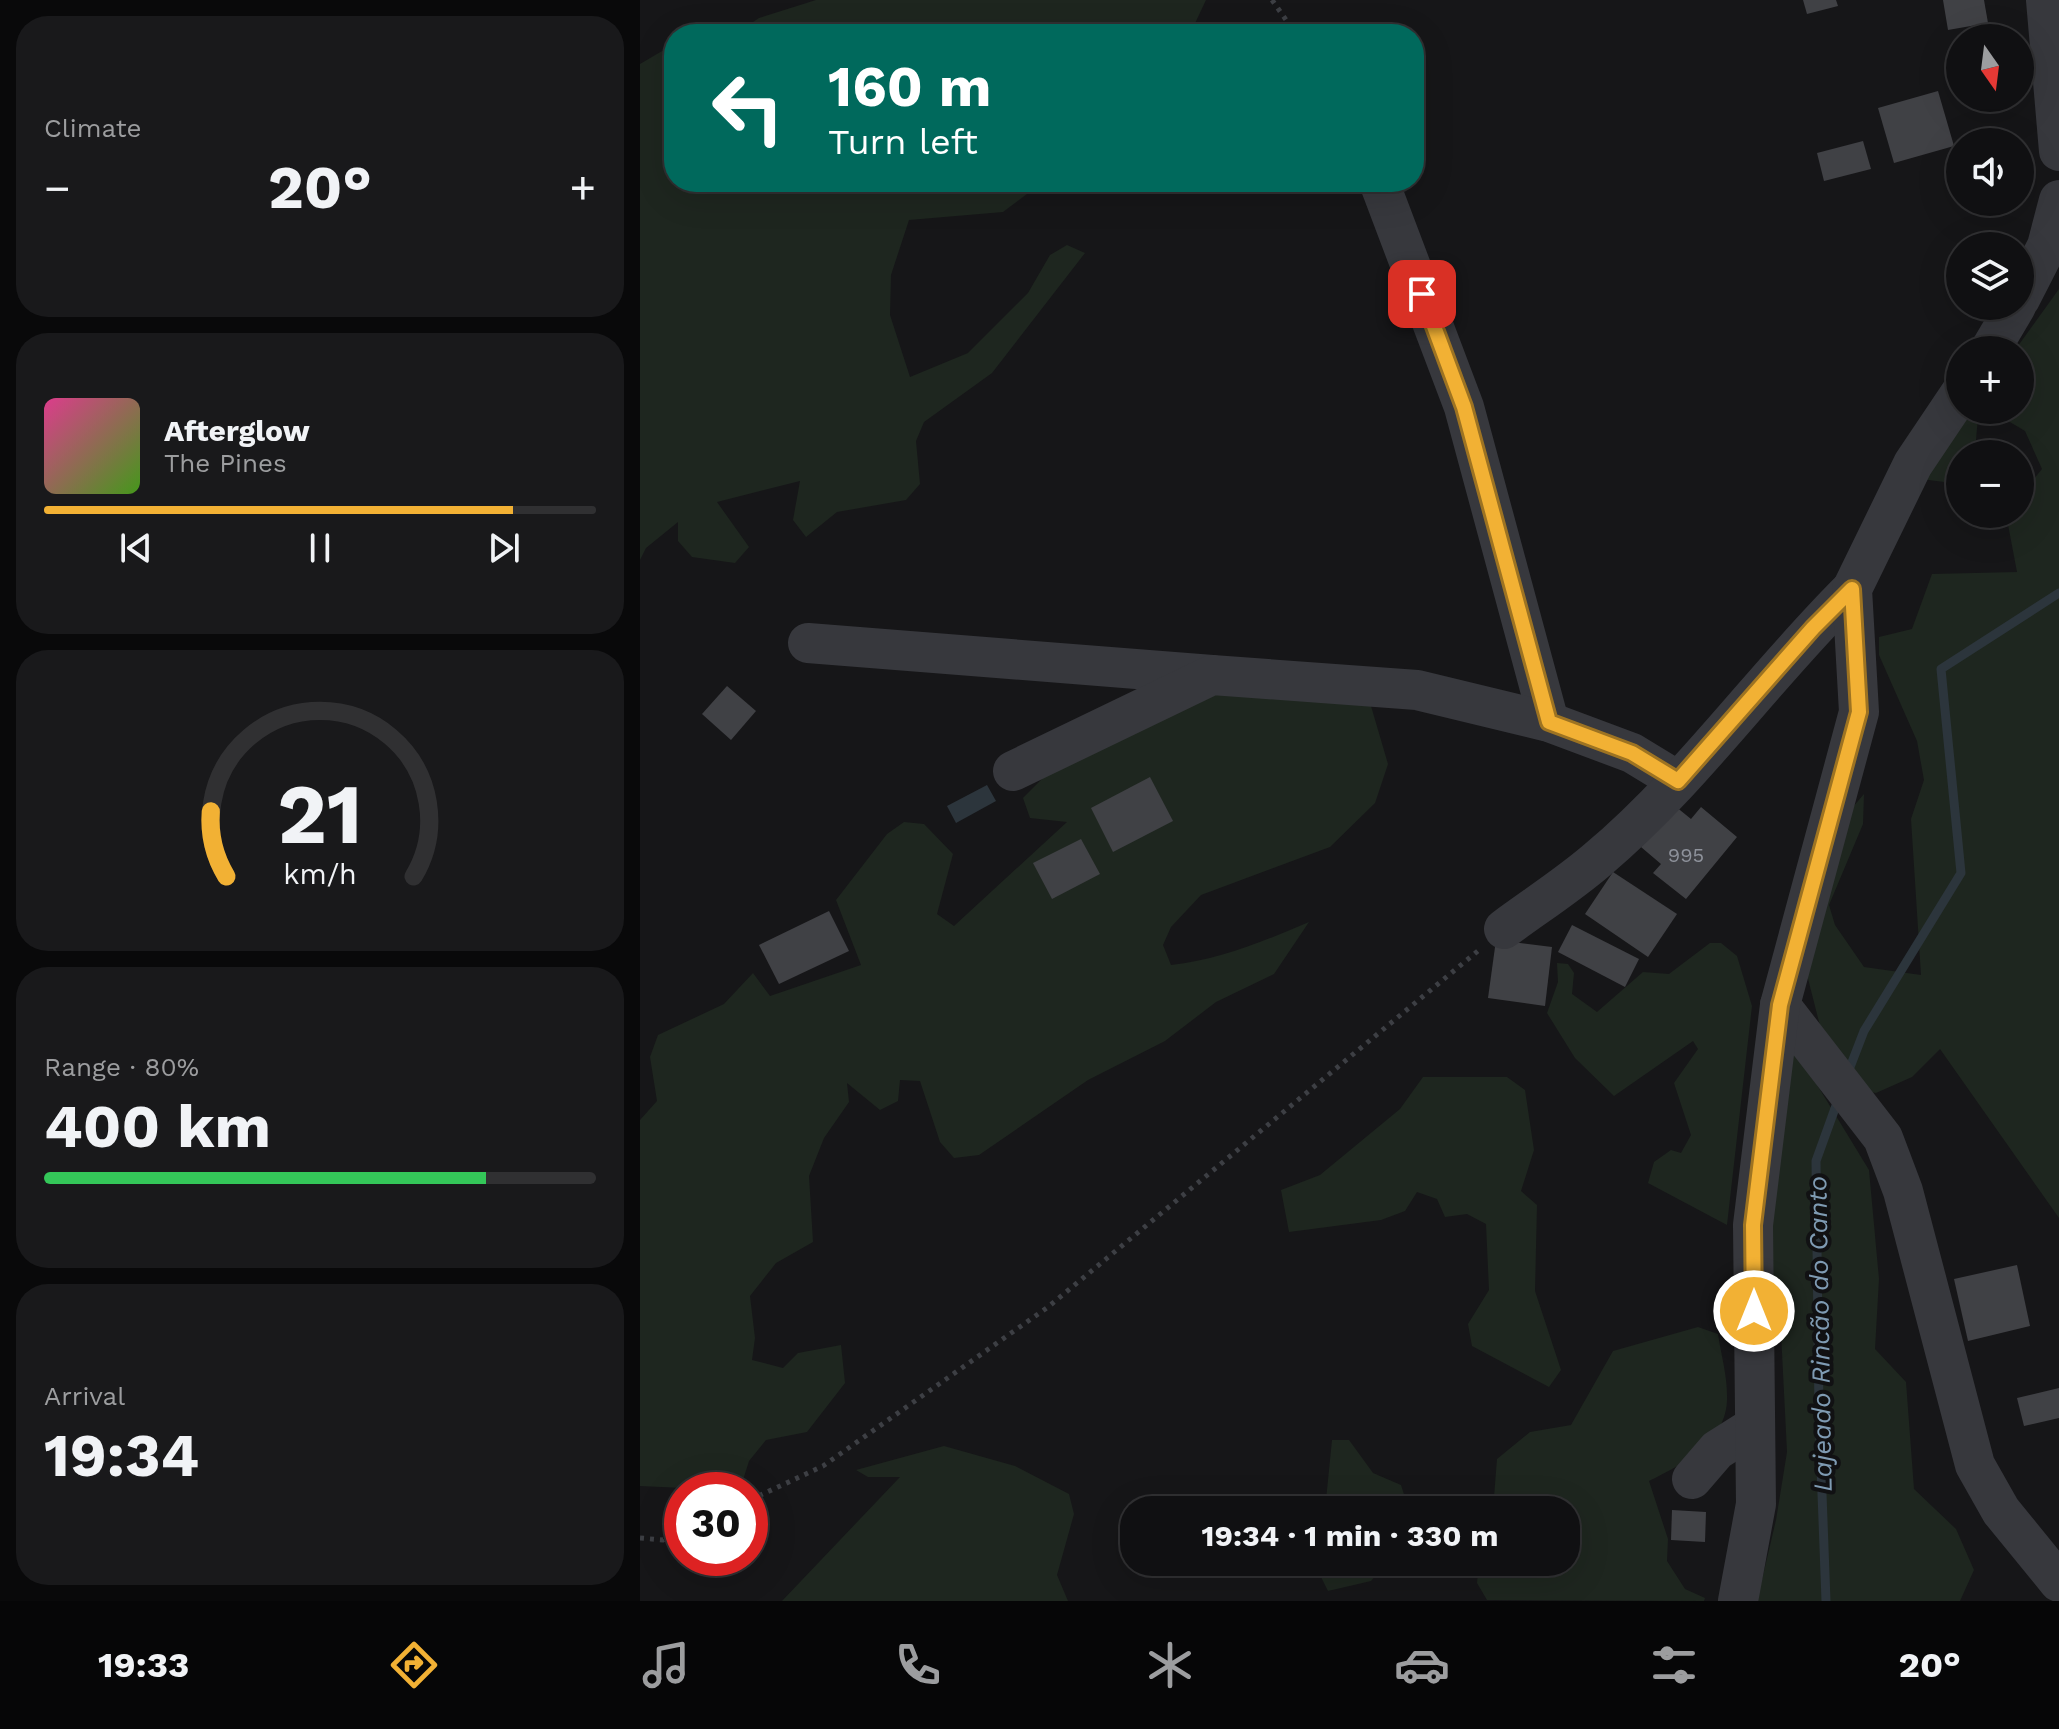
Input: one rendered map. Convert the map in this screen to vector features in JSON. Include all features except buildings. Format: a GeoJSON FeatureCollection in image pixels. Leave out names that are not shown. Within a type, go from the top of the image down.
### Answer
{"type":"FeatureCollection","features":[{"type":"Feature","properties":{"kind":"street"},"geometry":{"type":"LineString","coordinates":[[2046,0],[2059,151]]}},
{"type":"Feature","properties":{"kind":"street"},"geometry":{"type":"LineString","coordinates":[[1383,192],[1464,407],[1549,722]]}},
{"type":"Feature","properties":{"kind":"street"},"geometry":{"type":"LineString","coordinates":[[2034,277],[2053,248],[2059,200]]}},
{"type":"Feature","properties":{"kind":"street"},"geometry":{"type":"LineString","coordinates":[[1504,929],[1597,860],[1678,781],[1813,628],[1852,589],[1913,464],[1946,415]]}},
{"type":"Feature","properties":{"kind":"street"},"geometry":{"type":"LineString","coordinates":[[1738,1601],[1756,1504],[1753,1225],[1780,1005],[1859,712],[1852,589]]}},
{"type":"Feature","properties":{"kind":"street"},"geometry":{"type":"LineString","coordinates":[[808,643],[1417,690],[1549,722],[1632,753],[1678,781]]}},
{"type":"Feature","properties":{"kind":"street"},"geometry":{"type":"LineString","coordinates":[[1013,771],[1212,675]]}},
{"type":"Feature","properties":{"kind":"street"},"geometry":{"type":"LineString","coordinates":[[1780,1005],[1883,1138],[1903,1191],[1975,1465],[2001,1511],[2059,1582]]}},
{"type":"Feature","properties":{"kind":"street"},"geometry":{"type":"LineString","coordinates":[[1692,1479],[1717,1450],[1755,1426]]}},
{"type":"Feature","properties":{"kind":"path"},"geometry":{"type":"LineString","coordinates":[[1272,0],[1289,24]]}},
{"type":"Feature","properties":{"kind":"path"},"geometry":{"type":"LineString","coordinates":[[768,1492],[823,1466],[1048,1307],[1504,929]]}},
{"type":"Feature","properties":{"kind":"path"},"geometry":{"type":"LineString","coordinates":[[640,1538],[664,1540]]}},
{"type":"Feature","properties":{"kind":"shaded area"},"geometry":{"type":"Polygon","coordinates":[[[816,0],[1206,0],[1195,24],[750,24],[759,18],[816,0]]]}},
{"type":"Feature","properties":{"kind":"shaded area"},"geometry":{"type":"Polygon","coordinates":[[[664,50],[664,192],[1030,192],[1003,212],[909,220],[891,275],[890,315],[910,377],[968,353],[1028,293],[1050,255],[1067,245],[1085,253],[992,373],[924,422],[916,441],[920,484],[906,500],[837,512],[806,537],[793,520],[800,481],[717,502],[749,547],[735,563],[692,557],[678,541],[678,522],[646,548],[640,560],[640,64],[664,50]]]}},
{"type":"Feature","properties":{"kind":"shaded area"},"geometry":{"type":"Polygon","coordinates":[[[2059,289],[2059,1218],[1940,1049],[1912,1077],[1876,1093],[1856,1089],[1829,1061],[1804,963],[1852,808],[1864,794],[1863,824],[1829,905],[1835,925],[1864,967],[1921,975],[1911,819],[1924,780],[1917,741],[1879,655],[1879,637],[1912,629],[1932,574],[2017,572],[2009,528],[2034,528],[2034,479],[2042,469],[2034,451],[2034,440],[2029,440],[2025,431],[2013,424],[2034,424],[2034,336],[2025,336],[2059,289]]]}},
{"type":"Feature","properties":{"kind":"shaded area"},"geometry":{"type":"Polygon","coordinates":[[[1961,424],[1977,424],[1976,440],[1949,440],[1961,424]]]}},
{"type":"Feature","properties":{"kind":"shaded area"},"geometry":{"type":"Polygon","coordinates":[[[1946,444],[1946,482],[1921,479],[1946,444]]]}},
{"type":"Feature","properties":{"kind":"shaded area"},"geometry":{"type":"Polygon","coordinates":[[[1218,691],[1371,706],[1388,764],[1375,803],[1330,847],[1201,895],[1171,927],[1163,945],[1171,965],[1242,949],[1309,922],[1274,974],[1216,1002],[1165,1041],[1088,1080],[979,1155],[954,1158],[940,1142],[920,1081],[900,1080],[898,1101],[880,1110],[847,1083],[849,1102],[824,1138],[809,1176],[813,1242],[776,1263],[750,1296],[755,1338],[752,1360],[783,1368],[798,1353],[841,1345],[845,1383],[807,1432],[766,1440],[749,1461],[746,1472],[664,1472],[664,1487],[640,1486],[640,1120],[657,1101],[650,1057],[658,1035],[724,1004],[753,973],[770,996],[861,965],[836,900],[887,834],[904,822],[924,824],[953,854],[937,914],[954,926],[1067,822],[1030,818],[1023,798],[1060,761],[1218,691]]]}},
{"type":"Feature","properties":{"kind":"shaded area"},"geometry":{"type":"Polygon","coordinates":[[[987,785],[996,801],[956,823],[947,806],[987,785]]]}},
{"type":"Feature","properties":{"kind":"shaded area"},"geometry":{"type":"Polygon","coordinates":[[[1710,943],[1721,943],[1737,956],[1752,1006],[1727,1225],[1648,1183],[1654,1162],[1671,1150],[1681,1153],[1691,1135],[1674,1083],[1698,1049],[1693,1041],[1614,1096],[1575,1058],[1547,1013],[1558,982],[1557,963],[1568,964],[1574,973],[1572,994],[1597,1012],[1643,972],[1669,974],[1710,943]]]}},
{"type":"Feature","properties":{"kind":"shaded area"},"geometry":{"type":"Polygon","coordinates":[[[1794,1047],[1869,1170],[1879,1279],[1875,1349],[1906,1382],[1914,1489],[1956,1529],[1974,1570],[1960,1601],[1757,1601],[1776,1520],[1787,1452],[1780,1313],[1759,1228],[1794,1047]]]}},
{"type":"Feature","properties":{"kind":"shaded area"},"geometry":{"type":"Polygon","coordinates":[[[1423,1077],[1507,1077],[1525,1090],[1534,1150],[1521,1191],[1537,1205],[1535,1291],[1561,1370],[1549,1387],[1472,1346],[1468,1324],[1489,1290],[1486,1224],[1467,1214],[1445,1217],[1437,1199],[1417,1192],[1405,1211],[1381,1220],[1289,1232],[1281,1190],[1320,1175],[1400,1109],[1423,1077]]]}},
{"type":"Feature","properties":{"kind":"shaded area"},"geometry":{"type":"Polygon","coordinates":[[[1698,1327],[1718,1334],[1727,1395],[1726,1411],[1720,1425],[1702,1449],[1649,1481],[1668,1539],[1667,1561],[1685,1589],[1705,1598],[1704,1601],[1487,1600],[1477,1583],[1478,1576],[1580,1576],[1580,1496],[1494,1496],[1497,1459],[1530,1432],[1571,1425],[1613,1351],[1698,1327]]]}},
{"type":"Feature","properties":{"kind":"shaded area"},"geometry":{"type":"Polygon","coordinates":[[[1332,1440],[1349,1440],[1373,1473],[1401,1485],[1404,1496],[1326,1496],[1332,1440]]]}},
{"type":"Feature","properties":{"kind":"shaded area"},"geometry":{"type":"Polygon","coordinates":[[[944,1446],[1015,1466],[1069,1494],[1074,1514],[1057,1575],[1068,1601],[782,1601],[900,1477],[868,1477],[856,1470],[944,1446]]]}},
{"type":"Feature","properties":{"kind":"shaded area"},"geometry":{"type":"Polygon","coordinates":[[[1320,1576],[1375,1576],[1371,1581],[1328,1591],[1320,1576]]]}},
{"type":"Feature","properties":{"kind":"waterway","name":"Lajeado Rincão do Canto"},"geometry":{"type":"LineString","coordinates":[[1847,1075],[1864,1031],[1961,873],[1941,669],[2059,593]]}},
{"type":"Feature","properties":{"kind":"waterway","name":"Lajeado Rincão do Canto"},"geometry":{"type":"LineString","coordinates":[[1826,1601],[1819,1413],[1816,1161],[1838,1100]]}},
{"type":"Feature","properties":{"kind":"route"},"geometry":{"type":"LineString","coordinates":[[1422,294],[1464,407],[1549,722],[1632,753],[1678,781],[1813,628],[1852,589],[1859,712],[1780,1005],[1753,1225],[1754,1311]]}}]}
